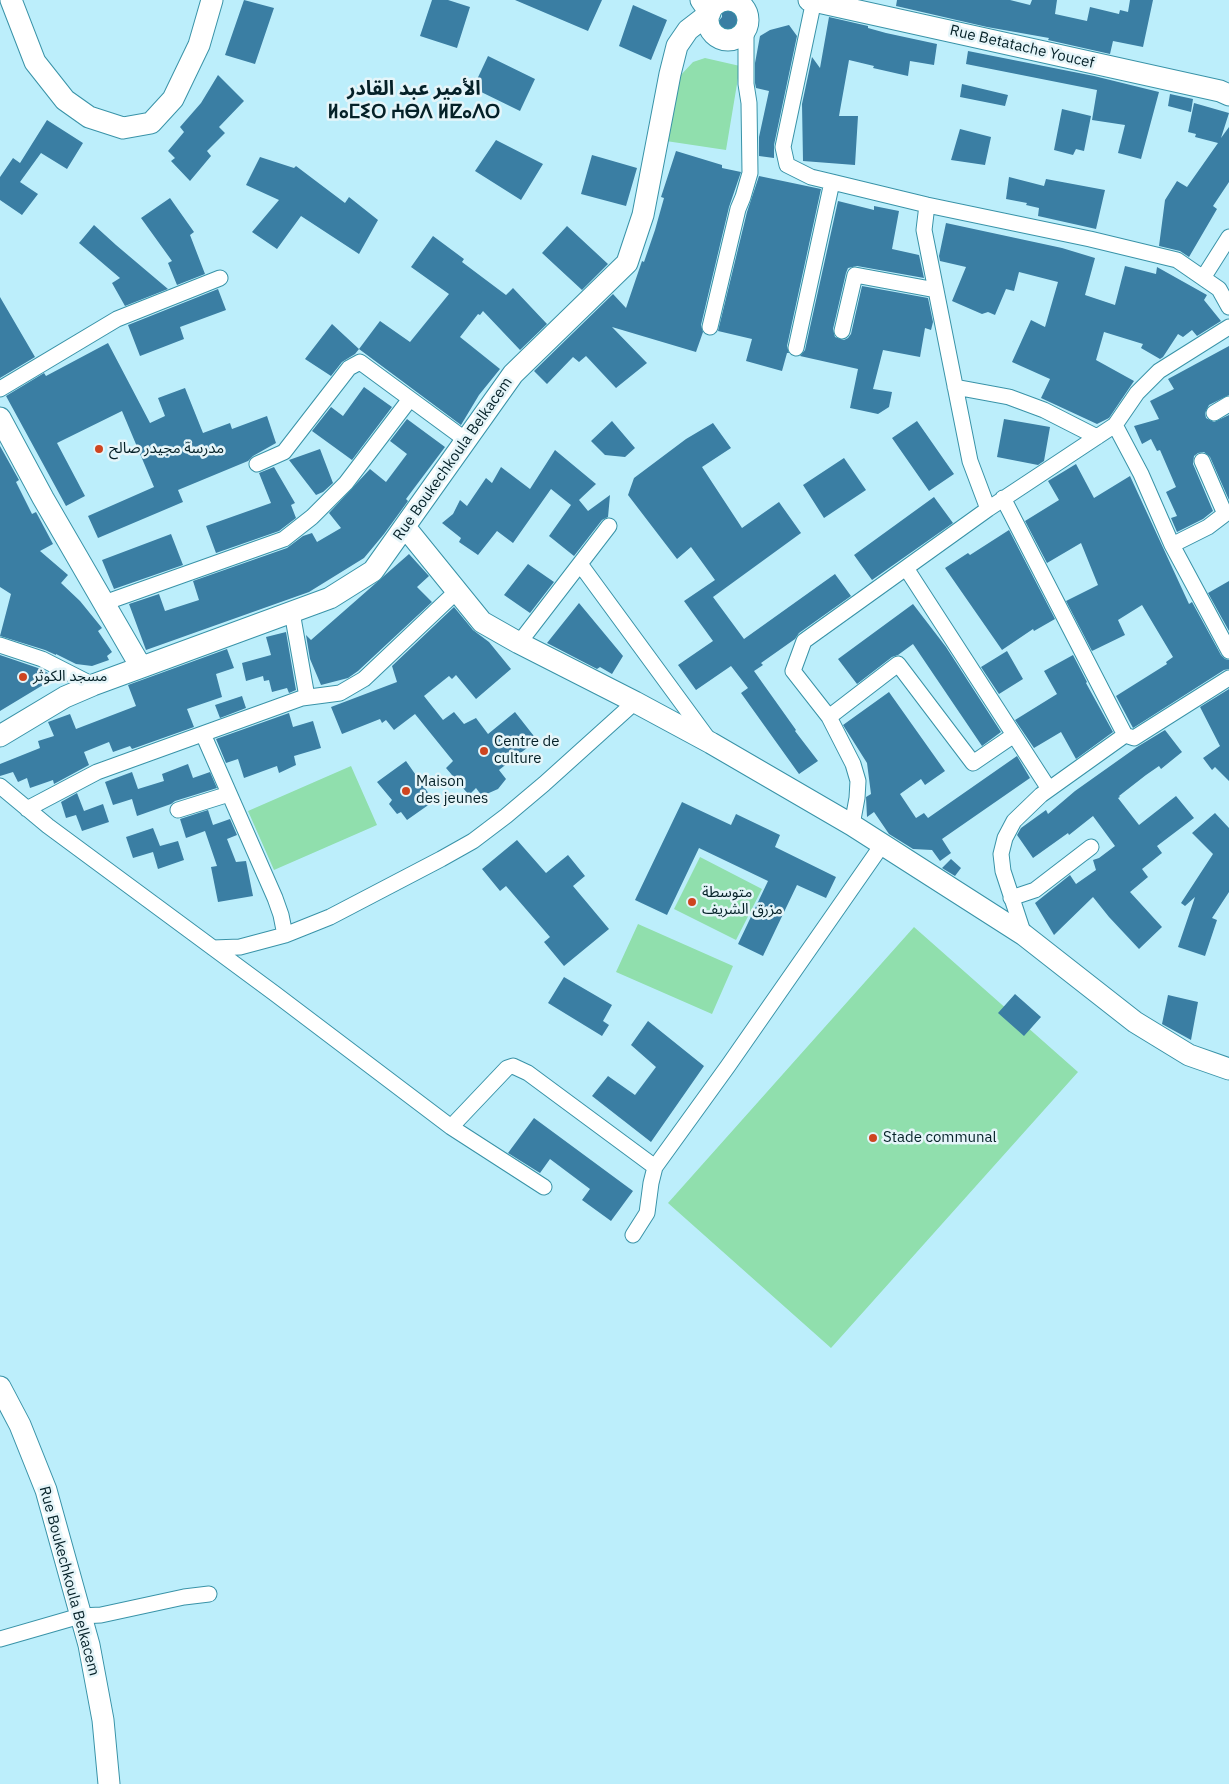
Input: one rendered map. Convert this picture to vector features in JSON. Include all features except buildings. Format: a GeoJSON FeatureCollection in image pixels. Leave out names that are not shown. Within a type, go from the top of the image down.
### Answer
{"type":"FeatureCollection","features":[{"type":"Feature","properties":{"kind":"street"},"geometry":{"type":"LineString","coordinates":[[12,0],[35,62],[65,100],[89,117],[123,128],[151,123],[173,99],[199,45],[212,0]]}},
{"type":"Feature","properties":{"kind":"street"},"geometry":{"type":"LineString","coordinates":[[710,327],[738,209],[750,173],[749,103],[746,84],[747,16],[742,6],[734,0],[705,7],[709,27],[718,37],[731,40],[743,34],[746,28]]}},
{"type":"Feature","properties":{"kind":"street"},"geometry":{"type":"LineString","coordinates":[[812,0],[783,147],[787,165],[810,176],[832,182],[1177,260],[1219,289],[1229,307]]}},
{"type":"Feature","properties":{"kind":"street","name":"Rue Betatache Youcef"},"geometry":{"type":"LineString","coordinates":[[812,0],[1220,91],[1229,95]]}},
{"type":"Feature","properties":{"kind":"street","name":"Rue Boukechkoula Belkacem"},"geometry":{"type":"LineString","coordinates":[[5,728],[65,697],[93,685],[330,598],[373,571],[514,374],[627,263],[643,215],[677,46],[705,7]]}},
{"type":"Feature","properties":{"kind":"street"},"geometry":{"type":"LineString","coordinates":[[796,348],[832,182]]}},
{"type":"Feature","properties":{"kind":"street"},"geometry":{"type":"LineString","coordinates":[[928,205],[924,230],[970,462],[988,509]]}},
{"type":"Feature","properties":{"kind":"street"},"geometry":{"type":"LineString","coordinates":[[1202,278],[1229,237]]}},
{"type":"Feature","properties":{"kind":"street"},"geometry":{"type":"LineString","coordinates":[[842,332],[855,275],[936,290]]}},
{"type":"Feature","properties":{"kind":"street"},"geometry":{"type":"LineString","coordinates":[[0,389],[117,319],[220,278]]}},
{"type":"Feature","properties":{"kind":"street"},"geometry":{"type":"LineString","coordinates":[[852,825],[858,781],[853,764],[829,717],[793,671],[804,641],[1003,498],[1114,425],[1138,393],[1159,371],[1229,327]]}},
{"type":"Feature","properties":{"kind":"street"},"geometry":{"type":"LineString","coordinates":[[257,464],[284,452],[349,368],[360,362],[466,440]]}},
{"type":"Feature","properties":{"kind":"street"},"geometry":{"type":"LineString","coordinates":[[955,387],[1010,397],[1044,410],[1097,437]]}},
{"type":"Feature","properties":{"kind":"street"},"geometry":{"type":"LineString","coordinates":[[104,603],[284,539],[312,517],[346,483],[410,399]]}},
{"type":"Feature","properties":{"kind":"street"},"geometry":{"type":"LineString","coordinates":[[1214,413],[1229,404]]}},
{"type":"Feature","properties":{"kind":"street"},"geometry":{"type":"LineString","coordinates":[[0,418],[141,667]]}},
{"type":"Feature","properties":{"kind":"street"},"geometry":{"type":"LineString","coordinates":[[1114,425],[1141,474],[1172,545],[1228,648]]}},
{"type":"Feature","properties":{"kind":"street"},"geometry":{"type":"LineString","coordinates":[[1172,545],[1208,526],[1225,514],[1202,460]]}},
{"type":"Feature","properties":{"kind":"street"},"geometry":{"type":"LineString","coordinates":[[1003,498],[1125,735],[1134,738],[1229,678]]}},
{"type":"Feature","properties":{"kind":"street"},"geometry":{"type":"LineString","coordinates":[[519,643],[609,526]]}},
{"type":"Feature","properties":{"kind":"street"},"geometry":{"type":"LineString","coordinates":[[405,527],[482,622],[711,743],[852,825],[1024,935],[1135,1022],[1189,1055],[1229,1069]]}},
{"type":"Feature","properties":{"kind":"street"},"geometry":{"type":"LineString","coordinates":[[580,564],[711,743]]}},
{"type":"Feature","properties":{"kind":"street"},"geometry":{"type":"LineString","coordinates":[[906,568],[1049,789]]}},
{"type":"Feature","properties":{"kind":"street"},"geometry":{"type":"LineString","coordinates":[[27,810],[97,772],[307,697],[340,693],[364,678],[457,590]]}},
{"type":"Feature","properties":{"kind":"street"},"geometry":{"type":"LineString","coordinates":[[292,612],[307,697]]}},
{"type":"Feature","properties":{"kind":"street"},"geometry":{"type":"LineString","coordinates":[[0,645],[42,659],[93,685]]}},
{"type":"Feature","properties":{"kind":"street"},"geometry":{"type":"LineString","coordinates":[[829,717],[898,664],[973,763],[1014,735]]}},
{"type":"Feature","properties":{"kind":"street"},"geometry":{"type":"LineString","coordinates":[[213,948],[240,947],[285,935],[330,917],[441,859],[473,840],[506,816],[635,702]]}},
{"type":"Feature","properties":{"kind":"street"},"geometry":{"type":"LineString","coordinates":[[203,734],[275,898],[285,935]]}},
{"type":"Feature","properties":{"kind":"street"},"geometry":{"type":"LineString","coordinates":[[1024,935],[1003,872],[1001,854],[1005,838],[1014,821],[1049,789],[1125,735]]}},
{"type":"Feature","properties":{"kind":"street"},"geometry":{"type":"LineString","coordinates":[[0,786],[27,810],[451,1127],[544,1186]]}},
{"type":"Feature","properties":{"kind":"street"},"geometry":{"type":"LineString","coordinates":[[178,810],[229,794]]}},
{"type":"Feature","properties":{"kind":"street"},"geometry":{"type":"LineString","coordinates":[[634,1235],[647,1212],[655,1167],[882,845]]}},
{"type":"Feature","properties":{"kind":"street"},"geometry":{"type":"LineString","coordinates":[[1011,898],[1035,890],[1091,847]]}},
{"type":"Feature","properties":{"kind":"street"},"geometry":{"type":"LineString","coordinates":[[451,1127],[507,1068],[513,1066],[528,1073],[655,1167]]}},
{"type":"Feature","properties":{"kind":"street","name":"Rue Boukechkoula Belkacem"},"geometry":{"type":"LineString","coordinates":[[0,1387],[20,1426],[46,1490],[89,1645],[103,1720],[109,1784]]}},
{"type":"Feature","properties":{"kind":"street"},"geometry":{"type":"LineString","coordinates":[[0,1640],[80,1616],[101,1615],[184,1597],[209,1594]]}},
{"type":"Feature","properties":{"kind":"green space"},"geometry":{"type":"Polygon","coordinates":[[[705,58],[740,66],[726,150],[666,141],[679,77],[693,62],[705,58]]]}},
{"type":"Feature","properties":{"kind":"green space"},"geometry":{"type":"Polygon","coordinates":[[[351,766],[377,825],[274,870],[248,811],[351,766]]]}},
{"type":"Feature","properties":{"kind":"green space"},"geometry":{"type":"Polygon","coordinates":[[[700,857],[762,889],[736,940],[674,909],[700,857]]]}},
{"type":"Feature","properties":{"kind":"green space"},"geometry":{"type":"Polygon","coordinates":[[[638,924],[733,966],[712,1014],[616,972],[638,924]]]}},
{"type":"Feature","properties":{"kind":"green space","name":"Stade communal"},"geometry":{"type":"Polygon","coordinates":[[[914,927],[1078,1072],[831,1348],[668,1203],[914,927]]]}},
{"type":"Feature","properties":{"kind":"place","name":"مدرسة مجيدر صالح"},"geometry":{"type":"Point","coordinates":[99,449]}},
{"type":"Feature","properties":{"kind":"place","name":"مسجد الكوثر"},"geometry":{"type":"Point","coordinates":[23,677]}},
{"type":"Feature","properties":{"kind":"place","name":"Centre de culture"},"geometry":{"type":"Point","coordinates":[484,751]}},
{"type":"Feature","properties":{"kind":"place","name":"Maison des jeunes"},"geometry":{"type":"Point","coordinates":[406,791]}},
{"type":"Feature","properties":{"kind":"place","name":"متوسطة مزرق الشريف"},"geometry":{"type":"Point","coordinates":[692,902]}},
{"type":"Feature","properties":{"kind":"place","name":"Stade communal"},"geometry":{"type":"Point","coordinates":[873,1138]}},
{"type":"Feature","properties":{"kind":"district","name":"الأمير عبد القادر ⵍⴰⵎⵉⵔ ⵄⴱⴷ ⵍⵇⴰⴷⵔ"},"geometry":{"type":"Point","coordinates":[414,100]}}]}
